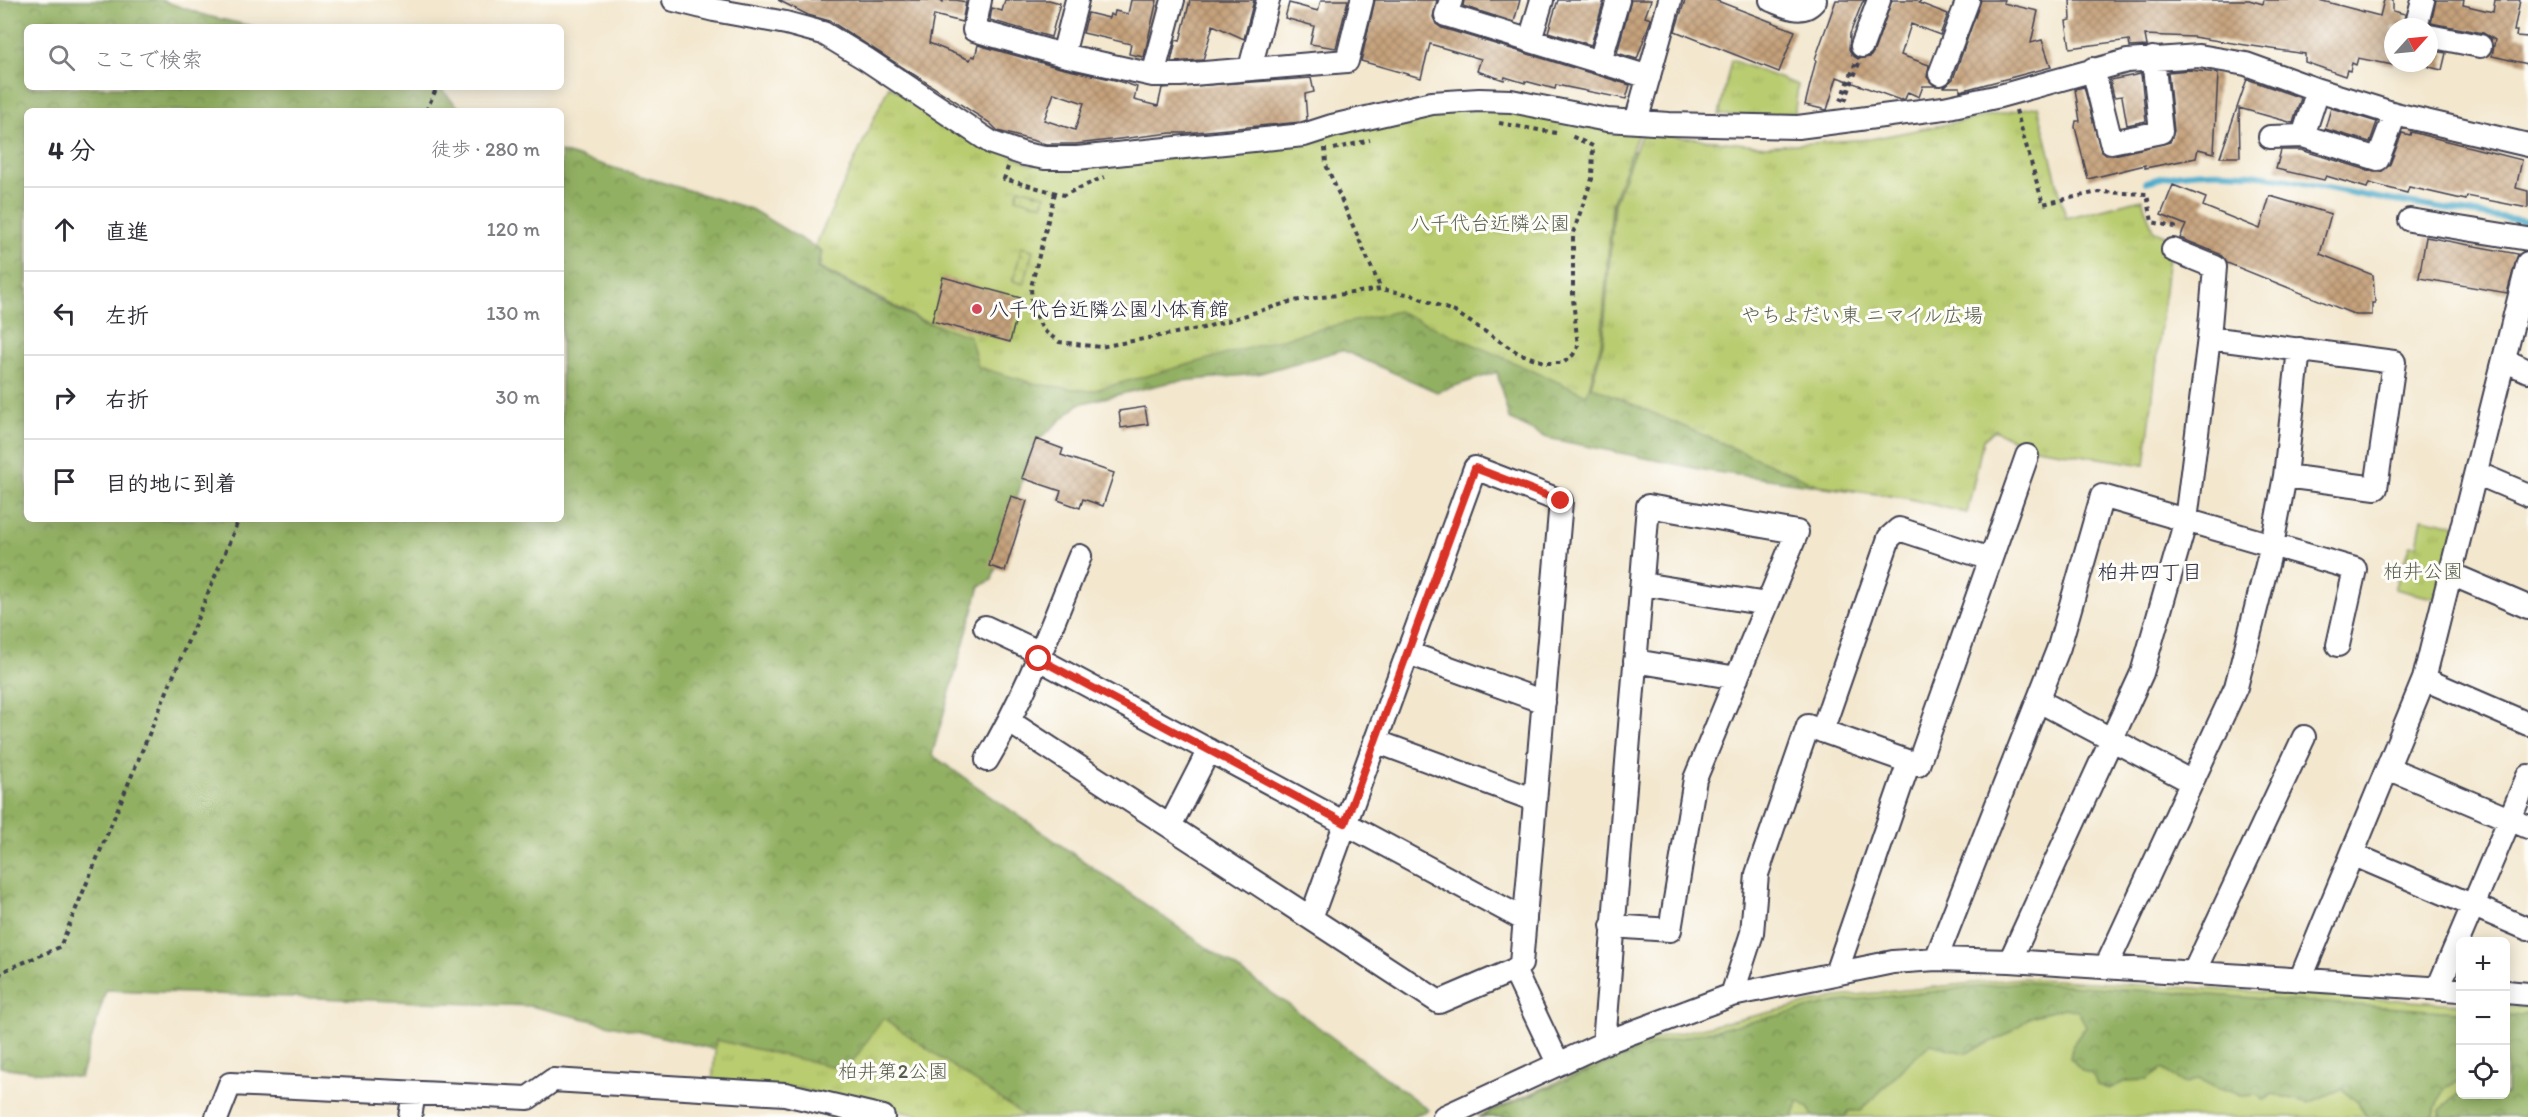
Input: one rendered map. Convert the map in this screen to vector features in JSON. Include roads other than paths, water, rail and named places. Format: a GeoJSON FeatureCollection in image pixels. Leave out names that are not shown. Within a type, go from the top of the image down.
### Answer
{"type":"FeatureCollection","features":[{"type":"Feature","properties":{"kind":"street"},"geometry":{"type":"LineString","coordinates":[[674,0],[823,33],[866,58],[968,132],[1041,161],[1304,135],[1332,126],[1432,103],[1479,99],[1511,101],[1607,120],[1798,127],[1944,108],[2011,93],[2127,61],[2199,56],[2246,64],[2395,114],[2528,146]]}},
{"type":"Feature","properties":{"kind":"street"},"geometry":{"type":"LineString","coordinates":[[980,0],[974,30],[1063,55],[1152,75],[1347,61],[1362,0]]}},
{"type":"Feature","properties":{"kind":"street"},"geometry":{"type":"LineString","coordinates":[[1063,55],[1077,0]]}},
{"type":"Feature","properties":{"kind":"street"},"geometry":{"type":"LineString","coordinates":[[1152,75],[1173,0]]}},
{"type":"Feature","properties":{"kind":"street"},"geometry":{"type":"LineString","coordinates":[[1250,68],[1268,0]]}},
{"type":"Feature","properties":{"kind":"street"},"geometry":{"type":"LineString","coordinates":[[1451,0],[1446,15],[1649,77]]}},
{"type":"Feature","properties":{"kind":"street"},"geometry":{"type":"LineString","coordinates":[[1530,40],[1542,0]]}},
{"type":"Feature","properties":{"kind":"street"},"geometry":{"type":"LineString","coordinates":[[1600,62],[1618,0]]}},
{"type":"Feature","properties":{"kind":"street"},"geometry":{"type":"LineString","coordinates":[[1636,122],[1670,0]]}},
{"type":"Feature","properties":{"kind":"street"},"geometry":{"type":"LineString","coordinates":[[1771,0],[1796,9],[1804,9],[1815,0]]}},
{"type":"Feature","properties":{"kind":"street"},"geometry":{"type":"LineString","coordinates":[[1862,52],[1879,0]]}},
{"type":"Feature","properties":{"kind":"street"},"geometry":{"type":"LineString","coordinates":[[1940,74],[1968,0]]}},
{"type":"Feature","properties":{"kind":"street"},"geometry":{"type":"LineString","coordinates":[[2418,18],[2423,0]]}},
{"type":"Feature","properties":{"kind":"street"},"geometry":{"type":"LineString","coordinates":[[2438,38],[2480,46]]}},
{"type":"Feature","properties":{"kind":"street"},"geometry":{"type":"LineString","coordinates":[[2093,69],[2111,142],[2161,132],[2153,58]]}},
{"type":"Feature","properties":{"kind":"street"},"geometry":{"type":"LineString","coordinates":[[2303,136],[2318,90]]}},
{"type":"Feature","properties":{"kind":"street"},"geometry":{"type":"LineString","coordinates":[[2270,137],[2303,136],[2378,159],[2395,114]]}},
{"type":"Feature","properties":{"kind":"street"},"geometry":{"type":"LineString","coordinates":[[2410,220],[2528,239]]}},
{"type":"Feature","properties":{"kind":"street"},"geometry":{"type":"LineString","coordinates":[[2010,962],[2142,673],[2186,520],[2210,338],[2215,267],[2174,250]]}},
{"type":"Feature","properties":{"kind":"street"},"geometry":{"type":"LineString","coordinates":[[2301,978],[2424,680],[2528,263]]}},
{"type":"Feature","properties":{"kind":"street"},"geometry":{"type":"LineString","coordinates":[[2210,338],[2394,362],[2376,489],[2285,476]]}},
{"type":"Feature","properties":{"kind":"street"},"geometry":{"type":"LineString","coordinates":[[2106,967],[2236,687],[2271,545],[2285,476],[2299,350]]}},
{"type":"Feature","properties":{"kind":"street"},"geometry":{"type":"LineString","coordinates":[[2504,360],[2528,371]]}},
{"type":"Feature","properties":{"kind":"street"},"geometry":{"type":"LineString","coordinates":[[1732,995],[1752,933],[1757,874],[1808,726],[1918,765],[2027,456]]}},
{"type":"Feature","properties":{"kind":"street"},"geometry":{"type":"LineString","coordinates":[[1010,722],[1439,1002],[1514,970],[1521,964],[1561,501],[1475,468],[1311,918]]}},
{"type":"Feature","properties":{"kind":"street"},"geometry":{"type":"LineString","coordinates":[[2476,473],[2528,495]]}},
{"type":"Feature","properties":{"kind":"street"},"geometry":{"type":"LineString","coordinates":[[1936,959],[2060,647],[2102,496],[2355,569],[2338,645]]}},
{"type":"Feature","properties":{"kind":"street"},"geometry":{"type":"LineString","coordinates":[[1604,1043],[1612,926],[1648,506],[1797,531],[1695,779],[1670,930],[1612,926]]}},
{"type":"Feature","properties":{"kind":"street"},"geometry":{"type":"LineString","coordinates":[[1822,731],[1889,538],[1899,529],[1990,559]]}},
{"type":"Feature","properties":{"kind":"street"},"geometry":{"type":"LineString","coordinates":[[987,759],[1010,722],[1039,659],[1080,556]]}},
{"type":"Feature","properties":{"kind":"street"},"geometry":{"type":"LineString","coordinates":[[2451,574],[2528,607]]}},
{"type":"Feature","properties":{"kind":"street"},"geometry":{"type":"LineString","coordinates":[[1642,584],[1767,604]]}},
{"type":"Feature","properties":{"kind":"street"},"geometry":{"type":"LineString","coordinates":[[985,627],[1030,648],[1039,659],[1525,920]]}},
{"type":"Feature","properties":{"kind":"street"},"geometry":{"type":"LineString","coordinates":[[1407,653],[1544,702]]}},
{"type":"Feature","properties":{"kind":"street"},"geometry":{"type":"LineString","coordinates":[[1635,661],[1737,678]]}},
{"type":"Feature","properties":{"kind":"street"},"geometry":{"type":"LineString","coordinates":[[2424,680],[2528,724]]}},
{"type":"Feature","properties":{"kind":"street"},"geometry":{"type":"LineString","coordinates":[[2039,701],[2192,782]]}},
{"type":"Feature","properties":{"kind":"street"},"geometry":{"type":"LineString","coordinates":[[2194,972],[2304,736]]}},
{"type":"Feature","properties":{"kind":"street"},"geometry":{"type":"LineString","coordinates":[[1375,741],[1535,800]]}},
{"type":"Feature","properties":{"kind":"street"},"geometry":{"type":"LineString","coordinates":[[1170,826],[1209,750]]}},
{"type":"Feature","properties":{"kind":"street"},"geometry":{"type":"LineString","coordinates":[[1836,973],[1909,762]]}},
{"type":"Feature","properties":{"kind":"street"},"geometry":{"type":"LineString","coordinates":[[2388,768],[2519,823]]}},
{"type":"Feature","properties":{"kind":"street"},"geometry":{"type":"LineString","coordinates":[[1444,1117],[1604,1043],[1732,995],[1893,962],[1936,959],[2010,962],[2301,978],[2449,989],[2473,906],[2519,823],[2528,776]]}},
{"type":"Feature","properties":{"kind":"street"},"geometry":{"type":"LineString","coordinates":[[2352,854],[2528,929]]}},
{"type":"Feature","properties":{"kind":"street"},"geometry":{"type":"LineString","coordinates":[[1514,970],[1558,1063]]}},
{"type":"Feature","properties":{"kind":"street"},"geometry":{"type":"LineString","coordinates":[[2510,992],[2528,994]]}},
{"type":"Feature","properties":{"kind":"street"},"geometry":{"type":"LineString","coordinates":[[217,1117],[230,1084],[528,1098],[553,1080],[785,1094],[883,1117]]}},
{"type":"Feature","properties":{"kind":"street"},"geometry":{"type":"LineString","coordinates":[[410,1117],[414,1092]]}},
{"type":"Feature","properties":{"kind":"waterway"},"geometry":{"type":"LineString","coordinates":[[2146,182],[2173,175],[2200,172],[2252,174],[2400,202],[2528,222]]}},
{"type":"Feature","properties":{"kind":"place","name":"八千代台近隣公園小体育館"},"geometry":{"type":"Point","coordinates":[977,309]}},
{"type":"Feature","properties":{"kind":"district","name":"柏井四丁目"},"geometry":{"type":"Point","coordinates":[2150,572]}},
{"type":"Feature","properties":{"kind":"park label","name":"八千代台近隣公園"},"geometry":{"type":"Point","coordinates":[1490,223]}},
{"type":"Feature","properties":{"kind":"park label","name":"やちよだい東 ニマイル広場"},"geometry":{"type":"Point","coordinates":[1862,315]}},
{"type":"Feature","properties":{"kind":"park label","name":"柏井公園"},"geometry":{"type":"Point","coordinates":[2423,571]}},
{"type":"Feature","properties":{"kind":"park label","name":"柏井第2公園"},"geometry":{"type":"Point","coordinates":[893,1071]}}]}
